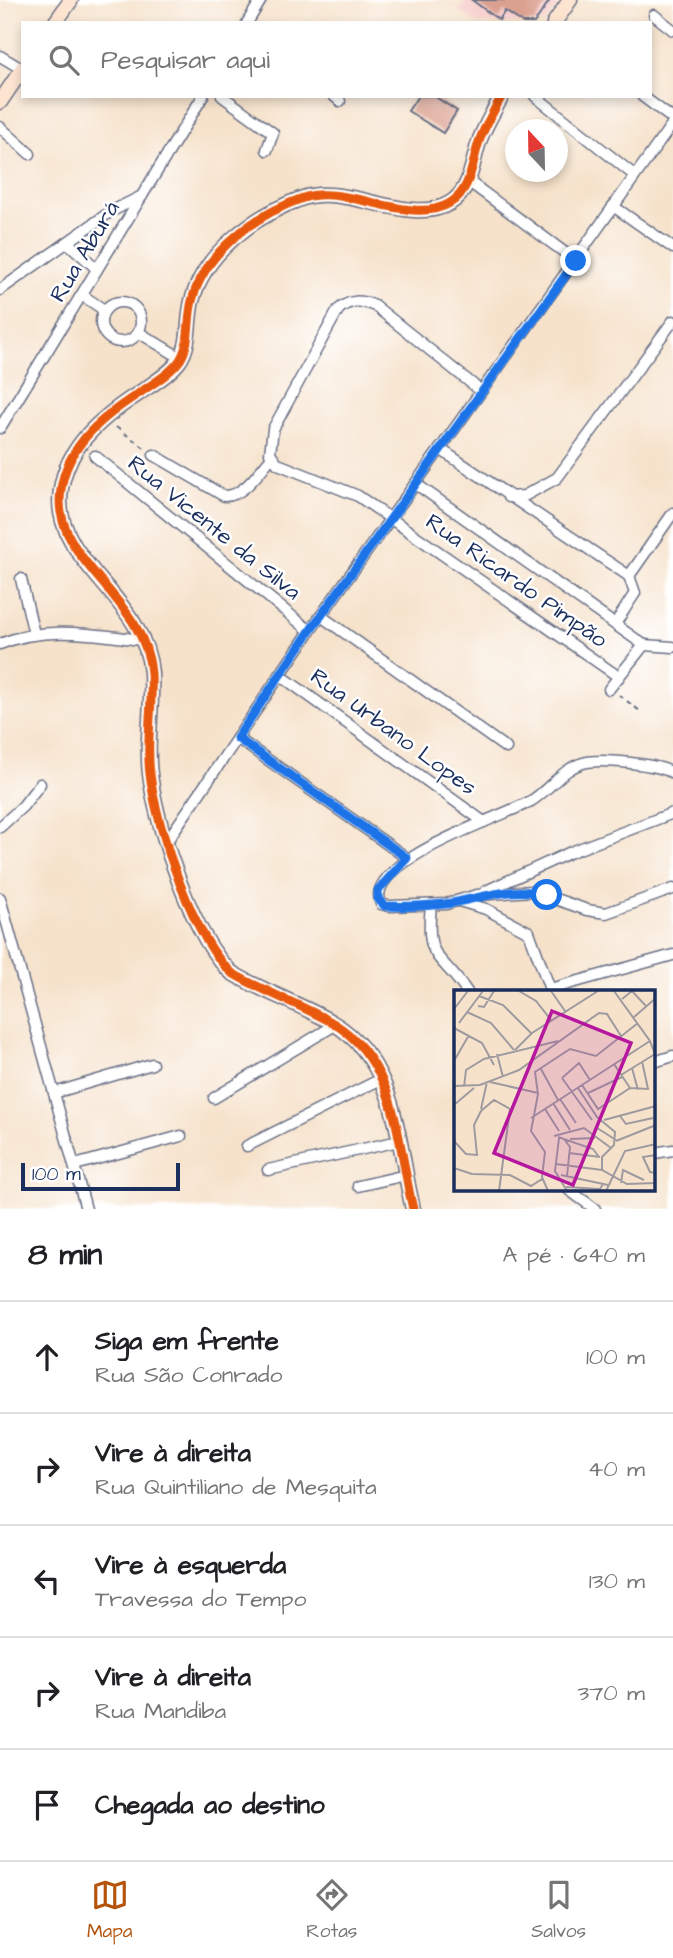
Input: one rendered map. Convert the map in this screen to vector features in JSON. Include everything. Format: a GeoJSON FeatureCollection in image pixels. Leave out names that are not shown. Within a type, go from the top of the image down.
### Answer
{"type":"FeatureCollection","features":[{"type":"Feature","properties":{"kind":"street"},"geometry":{"type":"LineString","coordinates":[[56,21],[71,0]]}},
{"type":"Feature","properties":{"kind":"street"},"geometry":{"type":"LineString","coordinates":[[248,21],[261,0]]}},
{"type":"Feature","properties":{"kind":"street"},"geometry":{"type":"LineString","coordinates":[[555,21],[570,0]]}},
{"type":"Feature","properties":{"kind":"street"},"geometry":{"type":"LineString","coordinates":[[654,15],[673,30]]}},
{"type":"Feature","properties":{"kind":"street"},"geometry":{"type":"LineString","coordinates":[[0,56],[21,68]]}},
{"type":"Feature","properties":{"kind":"street"},"geometry":{"type":"LineString","coordinates":[[0,102],[21,72]]}},
{"type":"Feature","properties":{"kind":"street","name":"Rua Aburá"},"geometry":{"type":"LineString","coordinates":[[0,428],[202,98]]}},
{"type":"Feature","properties":{"kind":"street"},"geometry":{"type":"LineString","coordinates":[[225,98],[273,133],[267,150]]}},
{"type":"Feature","properties":{"kind":"street"},"geometry":{"type":"LineString","coordinates":[[413,1209],[383,1078],[366,1051],[335,1025],[253,986],[220,963],[205,940],[167,841],[150,780],[152,695],[150,666],[143,640],[122,604],[77,550],[62,522],[60,497],[71,458],[79,442],[104,418],[160,378],[181,358],[190,306],[201,278],[232,241],[266,216],[306,197],[318,195],[411,209],[441,208],[458,198],[468,181],[481,137],[501,98]]}},
{"type":"Feature","properties":{"kind":"street"},"geometry":{"type":"LineString","coordinates":[[538,98],[634,175]]}},
{"type":"Feature","properties":{"kind":"street"},"geometry":{"type":"LineString","coordinates":[[167,841],[279,675],[673,121],[644,98]]}},
{"type":"Feature","properties":{"kind":"street"},"geometry":{"type":"LineString","coordinates":[[0,127],[30,154]]}},
{"type":"Feature","properties":{"kind":"street"},"geometry":{"type":"LineString","coordinates":[[468,181],[576,261]]}},
{"type":"Feature","properties":{"kind":"street"},"geometry":{"type":"LineString","coordinates":[[0,290],[110,212],[142,196]]}},
{"type":"Feature","properties":{"kind":"street"},"geometry":{"type":"LineString","coordinates":[[613,206],[673,248]]}},
{"type":"Feature","properties":{"kind":"street"},"geometry":{"type":"LineString","coordinates":[[68,243],[97,269]]}},
{"type":"Feature","properties":{"kind":"street"},"geometry":{"type":"LineString","coordinates":[[82,295],[104,310]]}},
{"type":"Feature","properties":{"kind":"street"},"geometry":{"type":"LineString","coordinates":[[154,455],[224,496],[239,492],[271,458],[269,447],[273,429],[338,310],[353,301],[364,301],[375,306],[481,391]]}},
{"type":"Feature","properties":{"kind":"street"},"geometry":{"type":"LineString","coordinates":[[114,303],[132,305],[141,320],[138,332],[130,340],[112,340],[101,327],[104,310],[114,303]]}},
{"type":"Feature","properties":{"kind":"street"},"geometry":{"type":"LineString","coordinates":[[508,497],[524,496],[557,478],[673,321]]}},
{"type":"Feature","properties":{"kind":"street"},"geometry":{"type":"LineString","coordinates":[[138,332],[181,358]]}},
{"type":"Feature","properties":{"kind":"street"},"geometry":{"type":"LineString","coordinates":[[440,449],[629,576],[635,593],[615,624]]}},
{"type":"Feature","properties":{"kind":"street","name":"Rua Vicente da Silva"},"geometry":{"type":"LineString","coordinates":[[94,456],[310,631]]}},
{"type":"Feature","properties":{"kind":"street","name":"Rua Ricardo Pimpão"},"geometry":{"type":"LineString","coordinates":[[271,458],[293,471],[350,491],[619,677]]}},
{"type":"Feature","properties":{"kind":"street"},"geometry":{"type":"LineString","coordinates":[[415,484],[644,645],[673,646]]}},
{"type":"Feature","properties":{"kind":"street"},"geometry":{"type":"LineString","coordinates":[[629,576],[673,513]]}},
{"type":"Feature","properties":{"kind":"street"},"geometry":{"type":"LineString","coordinates":[[21,579],[34,634]]}},
{"type":"Feature","properties":{"kind":"street"},"geometry":{"type":"LineString","coordinates":[[321,617],[506,748]]}},
{"type":"Feature","properties":{"kind":"street"},"geometry":{"type":"LineString","coordinates":[[0,644],[34,634],[74,633],[143,640]]}},
{"type":"Feature","properties":{"kind":"street"},"geometry":{"type":"LineString","coordinates":[[609,689],[644,645]]}},
{"type":"Feature","properties":{"kind":"street","name":"Rua Urbano Lopes"},"geometry":{"type":"LineString","coordinates":[[279,675],[484,822]]}},
{"type":"Feature","properties":{"kind":"street"},"geometry":{"type":"LineString","coordinates":[[237,738],[407,858]]}},
{"type":"Feature","properties":{"kind":"street"},"geometry":{"type":"LineString","coordinates":[[673,773],[660,768],[583,763],[564,774],[530,802],[407,858],[378,890],[378,899],[385,906],[431,905],[459,901],[571,852],[673,813]]}},
{"type":"Feature","properties":{"kind":"street"},"geometry":{"type":"LineString","coordinates":[[0,827],[23,806],[40,784]]}},
{"type":"Feature","properties":{"kind":"street"},"geometry":{"type":"LineString","coordinates":[[477,895],[532,891],[587,910],[606,912],[673,888]]}},
{"type":"Feature","properties":{"kind":"street"},"geometry":{"type":"LineString","coordinates":[[0,898],[86,1209]]}},
{"type":"Feature","properties":{"kind":"street"},"geometry":{"type":"LineString","coordinates":[[459,901],[486,909],[529,932],[551,990],[673,955]]}},
{"type":"Feature","properties":{"kind":"street"},"geometry":{"type":"LineString","coordinates":[[431,905],[428,934],[433,951],[442,966],[465,990]]}},
{"type":"Feature","properties":{"kind":"street"},"geometry":{"type":"LineString","coordinates":[[214,1098],[335,1025]]}},
{"type":"Feature","properties":{"kind":"street"},"geometry":{"type":"LineString","coordinates":[[656,1061],[673,1056]]}},
{"type":"Feature","properties":{"kind":"street"},"geometry":{"type":"LineString","coordinates":[[54,1093],[152,1064]]}},
{"type":"Feature","properties":{"kind":"street"},"geometry":{"type":"LineString","coordinates":[[247,1146],[383,1078]]}},
{"type":"Feature","properties":{"kind":"street"},"geometry":{"type":"LineString","coordinates":[[75,1165],[181,1136]]}},
{"type":"Feature","properties":{"kind":"street"},"geometry":{"type":"LineString","coordinates":[[268,1170],[399,1141]]}},
{"type":"Feature","properties":{"kind":"street"},"geometry":{"type":"LineString","coordinates":[[358,1186],[406,1175]]}},
{"type":"Feature","properties":{"kind":"street"},"geometry":{"type":"LineString","coordinates":[[572,1192],[595,1209]]}},
{"type":"Feature","properties":{"kind":"path"},"geometry":{"type":"LineString","coordinates":[[104,418],[154,455]]}},
{"type":"Feature","properties":{"kind":"path"},"geometry":{"type":"LineString","coordinates":[[609,689],[640,710]]}},
{"type":"Feature","properties":{"kind":"shaded area"},"geometry":{"type":"Polygon","coordinates":[[[466,0],[562,0],[546,21],[473,21],[459,10],[466,0]]]}},
{"type":"Feature","properties":{"kind":"building"},"geometry":{"type":"Polygon","coordinates":[[[472,0],[550,0],[535,21],[520,21],[505,11],[499,20],[472,0]]]}},
{"type":"Feature","properties":{"kind":"building"},"geometry":{"type":"Polygon","coordinates":[[[417,98],[437,98],[457,111],[443,133],[408,111],[417,98]]]}},
{"type":"Feature","properties":{"kind":"cycle path"},"geometry":{"type":"LineString","coordinates":[[413,1209],[398,1131],[383,1082],[371,1059],[354,1039],[333,1023],[232,973],[204,936],[180,883],[155,802],[149,754],[151,673],[146,648],[135,625],[74,545],[64,524],[60,501],[67,467],[85,438],[110,414],[166,374],[180,360],[186,346],[190,308],[198,283],[220,251],[235,237],[286,205],[320,195],[416,210],[434,209],[450,203],[467,183],[480,139],[501,98]]}},
{"type":"Feature","properties":{"kind":"route"},"geometry":{"type":"LineString","coordinates":[[547,895],[532,891],[512,891],[477,895],[446,904],[381,904],[378,890],[407,858],[237,738],[310,631],[576,261]]}}]}
